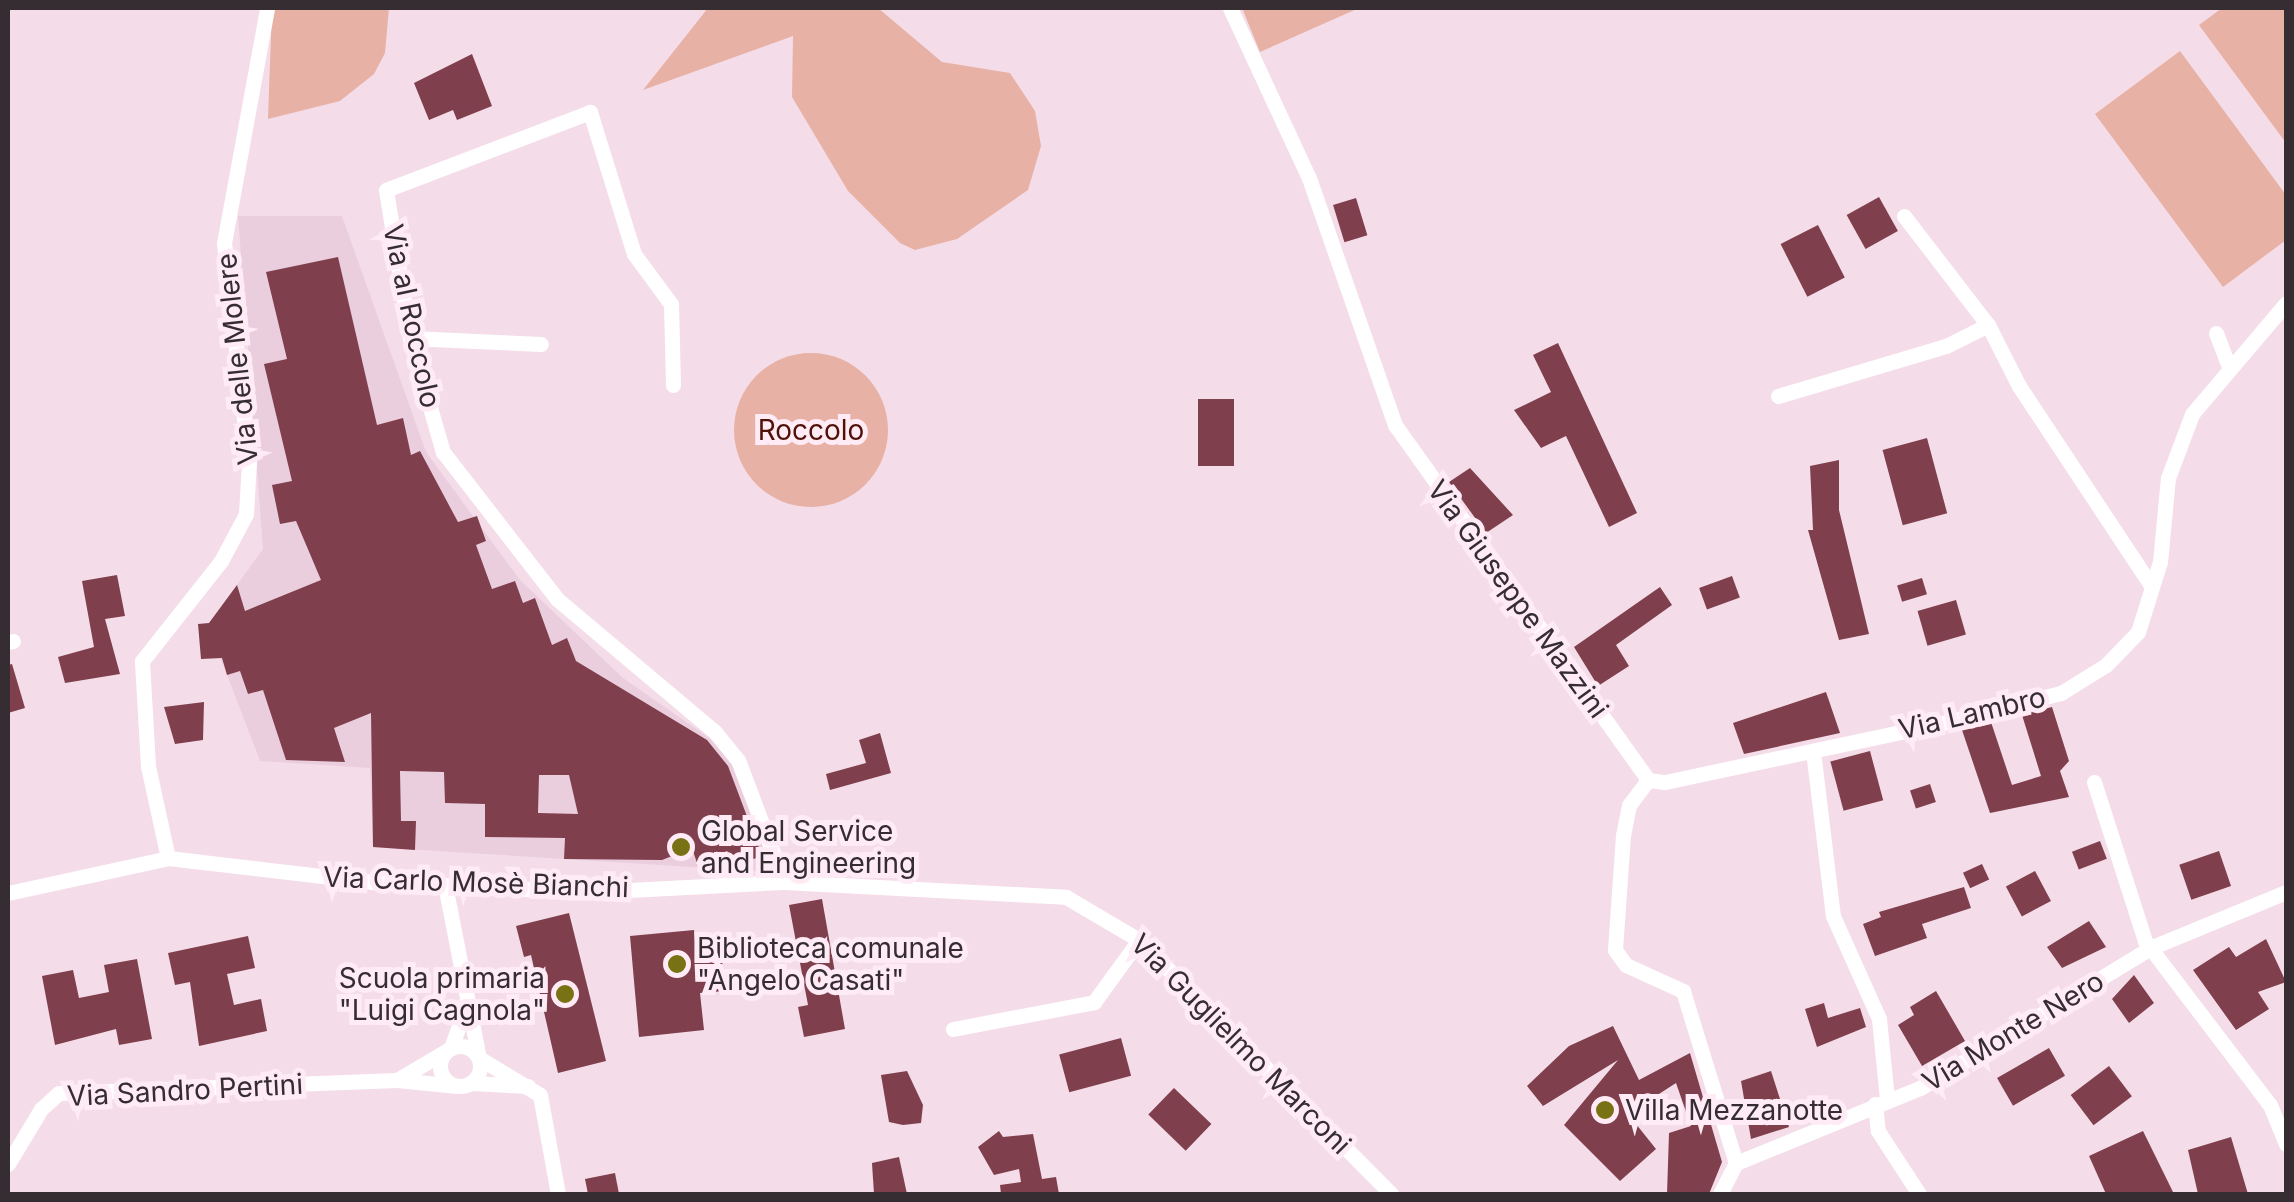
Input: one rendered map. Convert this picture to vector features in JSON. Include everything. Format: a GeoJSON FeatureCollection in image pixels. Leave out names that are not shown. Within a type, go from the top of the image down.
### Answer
{"type":"FeatureCollection","features":[{"type":"Feature","properties":{"kind":"street","name":"Via delle Molere"},"geometry":{"type":"LineString","coordinates":[[168,858],[146,750],[142,661],[221,562],[246,514],[249,462],[224,243],[267,8]]}},
{"type":"Feature","properties":{"kind":"street","name":"Via Giuseppe Mazzini"},"geometry":{"type":"LineString","coordinates":[[1230,8],[1308,178],[1395,425],[1648,780]]}},
{"type":"Feature","properties":{"kind":"street","name":"Via al Roccolo"},"geometry":{"type":"LineString","coordinates":[[673,386],[671,304],[634,254],[590,112],[386,190],[410,338],[443,452],[557,598],[715,732],[738,760],[784,882]]}},
{"type":"Feature","properties":{"kind":"street"},"geometry":{"type":"LineString","coordinates":[[1904,216],[1988,325],[2019,386],[2150,584]]}},
{"type":"Feature","properties":{"kind":"street","name":"Via Lambro"},"geometry":{"type":"LineString","coordinates":[[1648,780],[1665,782],[2061,693],[2106,665],[2138,632],[2160,562],[2168,478],[2192,414],[2228,366],[2286,303]]}},
{"type":"Feature","properties":{"kind":"street"},"geometry":{"type":"LineString","coordinates":[[1778,396],[1932,351],[1988,325]]}},
{"type":"Feature","properties":{"kind":"street"},"geometry":{"type":"LineString","coordinates":[[2216,333],[2228,366]]}},
{"type":"Feature","properties":{"kind":"street"},"geometry":{"type":"LineString","coordinates":[[410,338],[540,344]]}},
{"type":"Feature","properties":{"kind":"street"},"geometry":{"type":"LineString","coordinates":[[1813,750],[1833,916],[1879,1019],[1878,1131],[1919,1194]]}},
{"type":"Feature","properties":{"kind":"street"},"geometry":{"type":"LineString","coordinates":[[1648,780],[1629,805],[1623,834],[1615,950],[1626,965],[1683,990],[1736,1163],[1720,1194]]}},
{"type":"Feature","properties":{"kind":"street"},"geometry":{"type":"LineString","coordinates":[[2094,782],[2150,948],[2270,1106],[2286,1144]]}},
{"type":"Feature","properties":{"kind":"street","name":"Via Carlo Mosè Bianchi"},"geometry":{"type":"LineString","coordinates":[[8,894],[168,858],[445,885],[591,892],[784,882]]}},
{"type":"Feature","properties":{"kind":"street","name":"Via Guglielmo Marconi"},"geometry":{"type":"LineString","coordinates":[[784,882],[1066,896],[1139,940],[1391,1194]]}},
{"type":"Feature","properties":{"kind":"street"},"geometry":{"type":"LineString","coordinates":[[445,885],[479,1058],[465,1085]]}},
{"type":"Feature","properties":{"kind":"street","name":"Via Monte Nero"},"geometry":{"type":"LineString","coordinates":[[1736,1163],[1920,1088],[2150,948],[2286,892]]}},
{"type":"Feature","properties":{"kind":"street"},"geometry":{"type":"LineString","coordinates":[[953,1029],[1094,1002],[1139,940]]}},
{"type":"Feature","properties":{"kind":"street"},"geometry":{"type":"LineString","coordinates":[[465,1085],[440,1069],[452,1048],[469,998]]}},
{"type":"Feature","properties":{"kind":"street"},"geometry":{"type":"LineString","coordinates":[[397,1080],[452,1048],[464,1046],[532,1086],[544,1104],[558,1194]]}},
{"type":"Feature","properties":{"kind":"street"},"geometry":{"type":"LineString","coordinates":[[397,1080],[532,1086]]}},
{"type":"Feature","properties":{"kind":"street","name":"Via Sandro Pertini"},"geometry":{"type":"LineString","coordinates":[[8,1164],[41,1109],[59,1093],[397,1080]]}},
{"type":"Feature","properties":{"kind":"shaded area"},"geometry":{"type":"Polygon","coordinates":[[[238,216],[342,216],[426,452],[520,580],[623,678],[728,751],[772,872],[373,847],[370,768],[260,761],[208,625],[263,549],[238,216]]]}},
{"type":"Feature","properties":{"kind":"green space"},"geometry":{"type":"Polygon","coordinates":[[[272,8],[389,8],[385,53],[374,74],[340,101],[268,119],[272,8]]]}},
{"type":"Feature","properties":{"kind":"green space"},"geometry":{"type":"Polygon","coordinates":[[[708,8],[878,8],[942,62],[1010,73],[1035,111],[1041,146],[1028,190],[957,239],[915,250],[900,243],[848,191],[792,97],[793,36],[643,90],[708,8]]]}},
{"type":"Feature","properties":{"kind":"green space"},"geometry":{"type":"Polygon","coordinates":[[[1242,8],[1359,8],[1260,52],[1242,8]]]}},
{"type":"Feature","properties":{"kind":"green space"},"geometry":{"type":"Polygon","coordinates":[[[2222,8],[2286,8],[2286,143],[2199,25],[2222,8]]]}},
{"type":"Feature","properties":{"kind":"green space"},"geometry":{"type":"Polygon","coordinates":[[[2180,51],[2286,195],[2286,240],[2223,287],[2095,114],[2180,51]]]}},
{"type":"Feature","properties":{"kind":"green space","name":"Roccolo"},"geometry":{"type":"Polygon","coordinates":[[[811,353],[840,359],[865,376],[882,401],[888,430],[882,459],[865,484],[840,501],[811,507],[782,501],[757,484],[740,459],[734,430],[740,401],[757,376],[782,359],[811,353]]]}},
{"type":"Feature","properties":{"kind":"building"},"geometry":{"type":"Polygon","coordinates":[[[472,54],[492,106],[457,120],[453,110],[429,120],[414,83],[472,54]]]}},
{"type":"Feature","properties":{"kind":"building"},"geometry":{"type":"Polygon","coordinates":[[[1879,197],[1898,231],[1866,249],[1847,215],[1879,197]]]}},
{"type":"Feature","properties":{"kind":"building"},"geometry":{"type":"Polygon","coordinates":[[[1356,198],[1367,235],[1344,242],[1333,205],[1356,198]]]}},
{"type":"Feature","properties":{"kind":"building"},"geometry":{"type":"Polygon","coordinates":[[[1818,225],[1845,278],[1807,297],[1781,244],[1818,225]]]}},
{"type":"Feature","properties":{"kind":"building"},"geometry":{"type":"Polygon","coordinates":[[[338,257],[377,425],[403,418],[411,455],[420,451],[458,522],[477,516],[486,541],[476,545],[492,589],[515,581],[523,603],[535,598],[552,645],[567,638],[576,661],[707,740],[728,766],[762,856],[736,865],[727,851],[697,863],[692,848],[662,860],[564,859],[565,838],[485,837],[485,804],[445,803],[444,772],[400,771],[401,821],[416,821],[415,850],[373,847],[371,713],[334,728],[345,762],[286,760],[263,690],[248,694],[240,671],[227,675],[222,658],[201,659],[198,624],[209,623],[237,585],[245,611],[321,580],[296,521],[280,524],[272,485],[292,481],[264,364],[287,359],[266,272],[338,257]],[[539,775],[538,813],[578,814],[569,775],[539,775]]]}},
{"type":"Feature","properties":{"kind":"building"},"geometry":{"type":"Polygon","coordinates":[[[1558,343],[1637,513],[1609,527],[1566,436],[1541,448],[1514,410],[1551,392],[1533,355],[1558,343]]]}},
{"type":"Feature","properties":{"kind":"building"},"geometry":{"type":"Polygon","coordinates":[[[1198,399],[1234,399],[1234,466],[1198,466],[1198,399]]]}},
{"type":"Feature","properties":{"kind":"building"},"geometry":{"type":"Polygon","coordinates":[[[1927,438],[1947,513],[1903,525],[1883,450],[1927,438]]]}},
{"type":"Feature","properties":{"kind":"building"},"geometry":{"type":"Polygon","coordinates":[[[1839,460],[1839,510],[1869,634],[1839,640],[1808,530],[1813,530],[1810,466],[1839,460]]]}},
{"type":"Feature","properties":{"kind":"building"},"geometry":{"type":"Polygon","coordinates":[[[1470,468],[1513,515],[1486,533],[1449,482],[1470,468]]]}},
{"type":"Feature","properties":{"kind":"building"},"geometry":{"type":"Polygon","coordinates":[[[117,575],[125,616],[105,619],[120,674],[65,683],[58,657],[94,647],[82,581],[117,575]]]}},
{"type":"Feature","properties":{"kind":"building"},"geometry":{"type":"Polygon","coordinates":[[[1732,576],[1740,598],[1707,610],[1699,588],[1732,576]]]}},
{"type":"Feature","properties":{"kind":"building"},"geometry":{"type":"Polygon","coordinates":[[[1922,578],[1927,594],[1902,602],[1897,586],[1922,578]]]}},
{"type":"Feature","properties":{"kind":"building"},"geometry":{"type":"Polygon","coordinates":[[[1660,587],[1672,605],[1616,645],[1629,666],[1598,686],[1574,647],[1660,587]]]}},
{"type":"Feature","properties":{"kind":"building"},"geometry":{"type":"Polygon","coordinates":[[[1956,600],[1966,635],[1927,646],[1918,611],[1956,600]]]}},
{"type":"Feature","properties":{"kind":"building"},"geometry":{"type":"Polygon","coordinates":[[[12,664],[25,708],[8,713],[8,665],[12,664]]]}},
{"type":"Feature","properties":{"kind":"building"},"geometry":{"type":"Polygon","coordinates":[[[1826,692],[1840,733],[1744,754],[1733,723],[1826,692]]]}},
{"type":"Feature","properties":{"kind":"building"},"geometry":{"type":"Polygon","coordinates":[[[204,702],[203,740],[175,744],[164,707],[204,702]]]}},
{"type":"Feature","properties":{"kind":"building"},"geometry":{"type":"Polygon","coordinates":[[[2052,707],[2069,761],[2060,771],[2069,797],[1990,813],[1962,730],[1991,722],[2012,785],[2041,776],[2022,715],[2052,707]]]}},
{"type":"Feature","properties":{"kind":"building"},"geometry":{"type":"Polygon","coordinates":[[[880,733],[891,773],[830,790],[826,774],[866,763],[859,740],[880,733]]]}},
{"type":"Feature","properties":{"kind":"building"},"geometry":{"type":"Polygon","coordinates":[[[1870,751],[1883,800],[1844,811],[1830,762],[1870,751]]]}},
{"type":"Feature","properties":{"kind":"building"},"geometry":{"type":"Polygon","coordinates":[[[1930,784],[1936,802],[1916,809],[1910,790],[1930,784]]]}},
{"type":"Feature","properties":{"kind":"building"},"geometry":{"type":"Polygon","coordinates":[[[2100,841],[2107,859],[2079,869],[2072,852],[2100,841]]]}},
{"type":"Feature","properties":{"kind":"building"},"geometry":{"type":"Polygon","coordinates":[[[2219,851],[2231,886],[2191,900],[2179,865],[2219,851]]]}},
{"type":"Feature","properties":{"kind":"building"},"geometry":{"type":"Polygon","coordinates":[[[1982,864],[1989,879],[1970,888],[1963,873],[1982,864]]]}},
{"type":"Feature","properties":{"kind":"building"},"geometry":{"type":"Polygon","coordinates":[[[2035,871],[2051,901],[2022,917],[2006,886],[2035,871]]]}},
{"type":"Feature","properties":{"kind":"building"},"geometry":{"type":"Polygon","coordinates":[[[1964,887],[1971,908],[1922,924],[1927,938],[1875,956],[1863,924],[1881,917],[1879,912],[1964,887]]]}},
{"type":"Feature","properties":{"kind":"building"},"geometry":{"type":"Polygon","coordinates":[[[822,899],[845,1029],[804,1037],[798,1007],[808,1005],[789,905],[822,899]]]}},
{"type":"Feature","properties":{"kind":"building","name":"Scuola primaria \"Luigi Cagnola\""},"geometry":{"type":"Polygon","coordinates":[[[569,913],[606,1061],[558,1073],[531,955],[524,957],[516,926],[569,913]]]}},
{"type":"Feature","properties":{"kind":"building"},"geometry":{"type":"Polygon","coordinates":[[[2089,921],[2106,947],[2062,968],[2047,947],[2089,921]]]}},
{"type":"Feature","properties":{"kind":"building","name":"Biblioteca comunale \"Angelo Casati\""},"geometry":{"type":"Polygon","coordinates":[[[694,930],[695,942],[720,939],[725,991],[700,993],[704,1030],[639,1037],[630,936],[694,930]]]}},
{"type":"Feature","properties":{"kind":"building"},"geometry":{"type":"Polygon","coordinates":[[[248,936],[255,968],[227,974],[234,1005],[261,999],[267,1031],[199,1046],[190,982],[175,985],[168,953],[248,936]]]}},
{"type":"Feature","properties":{"kind":"building"},"geometry":{"type":"Polygon","coordinates":[[[2266,939],[2286,982],[2258,992],[2269,1009],[2236,1030],[2193,970],[2229,947],[2236,957],[2266,939]]]}},
{"type":"Feature","properties":{"kind":"building"},"geometry":{"type":"Polygon","coordinates":[[[137,959],[152,1039],[119,1045],[116,1029],[55,1045],[42,976],[73,970],[79,998],[109,992],[104,965],[137,959]]]}},
{"type":"Feature","properties":{"kind":"building"},"geometry":{"type":"Polygon","coordinates":[[[2134,975],[2154,1003],[2129,1023],[2112,999],[2134,975]]]}},
{"type":"Feature","properties":{"kind":"building"},"geometry":{"type":"Polygon","coordinates":[[[1936,991],[1965,1041],[1922,1066],[1898,1025],[1914,1015],[1910,1007],[1936,991]]]}},
{"type":"Feature","properties":{"kind":"building"},"geometry":{"type":"Polygon","coordinates":[[[1824,1003],[1828,1018],[1860,1008],[1866,1027],[1817,1047],[1805,1009],[1824,1003]]]}},
{"type":"Feature","properties":{"kind":"building","name":"Villa Mezzanotte"},"geometry":{"type":"Polygon","coordinates":[[[1613,1026],[1639,1080],[1690,1053],[1722,1162],[1709,1194],[1667,1194],[1669,1133],[1691,1126],[1676,1083],[1628,1114],[1656,1149],[1620,1181],[1564,1125],[1618,1060],[1543,1106],[1527,1086],[1569,1046],[1613,1026]]]}},
{"type":"Feature","properties":{"kind":"building"},"geometry":{"type":"Polygon","coordinates":[[[1121,1038],[1131,1076],[1069,1092],[1059,1055],[1121,1038]]]}},
{"type":"Feature","properties":{"kind":"building"},"geometry":{"type":"Polygon","coordinates":[[[2049,1048],[2065,1076],[2013,1106],[1997,1078],[2049,1048]]]}},
{"type":"Feature","properties":{"kind":"building"},"geometry":{"type":"Polygon","coordinates":[[[2109,1066],[2132,1096],[2094,1125],[2071,1095],[2109,1066]]]}},
{"type":"Feature","properties":{"kind":"building"},"geometry":{"type":"Polygon","coordinates":[[[907,1071],[923,1105],[921,1123],[903,1125],[889,1122],[881,1075],[907,1071]]]}},
{"type":"Feature","properties":{"kind":"building"},"geometry":{"type":"Polygon","coordinates":[[[1771,1071],[1789,1127],[1751,1139],[1741,1081],[1771,1071]]]}},
{"type":"Feature","properties":{"kind":"building"},"geometry":{"type":"Polygon","coordinates":[[[1174,1088],[1211,1124],[1186,1151],[1148,1115],[1174,1088]]]}},
{"type":"Feature","properties":{"kind":"building"},"geometry":{"type":"Polygon","coordinates":[[[999,1131],[1003,1137],[1033,1134],[1042,1179],[1056,1177],[1059,1194],[1001,1194],[1000,1185],[1021,1182],[1019,1169],[994,1175],[978,1147],[999,1131]]]}},
{"type":"Feature","properties":{"kind":"building"},"geometry":{"type":"Polygon","coordinates":[[[2143,1131],[2174,1194],[2106,1194],[2089,1156],[2143,1131]]]}},
{"type":"Feature","properties":{"kind":"building"},"geometry":{"type":"Polygon","coordinates":[[[2231,1137],[2248,1194],[2198,1194],[2188,1150],[2231,1137]]]}},
{"type":"Feature","properties":{"kind":"building"},"geometry":{"type":"Polygon","coordinates":[[[899,1157],[907,1194],[874,1194],[872,1163],[899,1157]]]}},
{"type":"Feature","properties":{"kind":"building"},"geometry":{"type":"Polygon","coordinates":[[[615,1173],[619,1194],[588,1194],[585,1179],[615,1173]]]}},
{"type":"Feature","properties":{"kind":"place","name":"Global Service and Engineering"},"geometry":{"type":"Point","coordinates":[681,847]}},
{"type":"Feature","properties":{"kind":"place","name":"Biblioteca comunale \"Angelo Casati\""},"geometry":{"type":"Point","coordinates":[677,964]}},
{"type":"Feature","properties":{"kind":"place","name":"Scuola primaria \"Luigi Cagnola\""},"geometry":{"type":"Point","coordinates":[565,994]}},
{"type":"Feature","properties":{"kind":"place","name":"Villa Mezzanotte"},"geometry":{"type":"Point","coordinates":[1605,1110]}}]}
